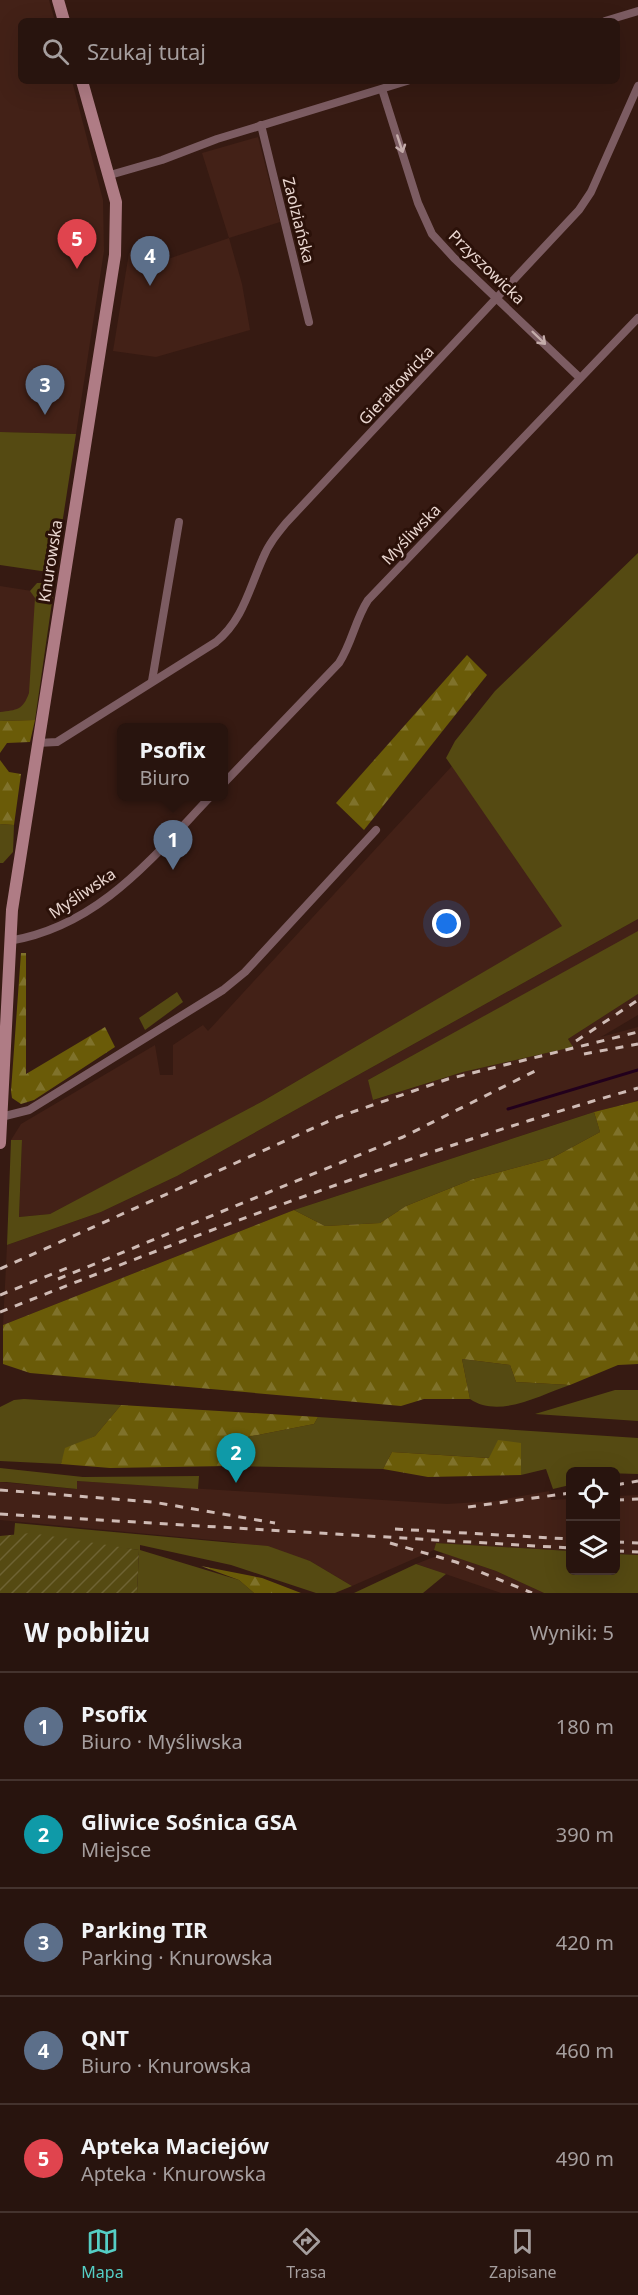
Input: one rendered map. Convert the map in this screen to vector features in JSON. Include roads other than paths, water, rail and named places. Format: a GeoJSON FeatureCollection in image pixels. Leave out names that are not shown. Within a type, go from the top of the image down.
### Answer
{"type":"FeatureCollection","features":[{"type":"Feature","properties":{"kind":"street"},"geometry":{"type":"LineString","coordinates":[[58,0],[63,18]]}},
{"type":"Feature","properties":{"kind":"street"},"geometry":{"type":"LineString","coordinates":[[615,18],[638,11]]}},
{"type":"Feature","properties":{"kind":"street","name":"Knurowska"},"geometry":{"type":"LineString","coordinates":[[0,1143],[9,941],[37,743],[116,255],[116,202],[83,84]]}},
{"type":"Feature","properties":{"kind":"street"},"geometry":{"type":"LineString","coordinates":[[110,175],[162,160],[261,125],[396,84]]}},
{"type":"Feature","properties":{"kind":"street","name":"Gierałtowicka"},"geometry":{"type":"LineString","coordinates":[[37,743],[55,743],[216,642],[229,631],[239,617],[263,556],[286,523],[579,210],[591,192],[638,86]]}},
{"type":"Feature","properties":{"kind":"street","name":"Przyszowicka"},"geometry":{"type":"LineString","coordinates":[[382,88],[418,203],[432,234],[454,258],[580,378]]}},
{"type":"Feature","properties":{"kind":"street","name":"Zaolziańska"},"geometry":{"type":"LineString","coordinates":[[261,125],[309,322]]}},
{"type":"Feature","properties":{"kind":"street","name":"Myśliwska"},"geometry":{"type":"LineString","coordinates":[[228,779],[339,663],[349,649],[359,614],[368,600],[638,318]]}},
{"type":"Feature","properties":{"kind":"street"},"geometry":{"type":"LineString","coordinates":[[152,681],[179,522]]}},
{"type":"Feature","properties":{"kind":"street","name":"Myśliwska"},"geometry":{"type":"LineString","coordinates":[[9,941],[53,931],[96,906],[144,866],[206,801]]}},
{"type":"Feature","properties":{"kind":"street"},"geometry":{"type":"LineString","coordinates":[[1,1117],[29,1110],[223,990],[240,977],[376,830]]}},
{"type":"Feature","properties":{"kind":"waterway"},"geometry":{"type":"LineString","coordinates":[[508,1109],[638,1070]]}},
{"type":"Feature","properties":{"kind":"railway"},"geometry":{"type":"LineString","coordinates":[[576,1041],[638,1000]]}},
{"type":"Feature","properties":{"kind":"railway"},"geometry":{"type":"LineString","coordinates":[[0,1269],[338,1117],[448,1079],[638,1032]]}},
{"type":"Feature","properties":{"kind":"railway"},"geometry":{"type":"LineString","coordinates":[[584,1054],[638,1044]]}},
{"type":"Feature","properties":{"kind":"railway"},"geometry":{"type":"LineString","coordinates":[[58,1279],[403,1137],[537,1070]]}},
{"type":"Feature","properties":{"kind":"railway"},"geometry":{"type":"LineString","coordinates":[[0,1312],[316,1192],[476,1137],[638,1088]]}},
{"type":"Feature","properties":{"kind":"railway"},"geometry":{"type":"LineString","coordinates":[[0,1295],[67,1268]]}},
{"type":"Feature","properties":{"kind":"railway"},"geometry":{"type":"LineString","coordinates":[[620,1484],[638,1481]]}},
{"type":"Feature","properties":{"kind":"railway"},"geometry":{"type":"LineString","coordinates":[[0,1490],[153,1502],[275,1523]]}},
{"type":"Feature","properties":{"kind":"railway"},"geometry":{"type":"LineString","coordinates":[[468,1507],[566,1494]]}},
{"type":"Feature","properties":{"kind":"railway"},"geometry":{"type":"LineString","coordinates":[[620,1500],[638,1499]]}},
{"type":"Feature","properties":{"kind":"railway"},"geometry":{"type":"LineString","coordinates":[[0,1514],[566,1548]]}},
{"type":"Feature","properties":{"kind":"railway"},"geometry":{"type":"LineString","coordinates":[[395,1529],[566,1539]]}},
{"type":"Feature","properties":{"kind":"railway"},"geometry":{"type":"LineString","coordinates":[[620,1542],[638,1543]]}},
{"type":"Feature","properties":{"kind":"railway"},"geometry":{"type":"LineString","coordinates":[[390,1543],[456,1562],[532,1593]]}},
{"type":"Feature","properties":{"kind":"railway"},"geometry":{"type":"LineString","coordinates":[[620,1551],[638,1552]]}},
{"type":"Feature","properties":{"kind":"place","name":"Apteka Maciejów"},"geometry":{"type":"Point","coordinates":[77,269]}},
{"type":"Feature","properties":{"kind":"place","name":"QNT"},"geometry":{"type":"Point","coordinates":[150,286]}},
{"type":"Feature","properties":{"kind":"place","name":"Parking TIR"},"geometry":{"type":"Point","coordinates":[45,415]}},
{"type":"Feature","properties":{"kind":"place","name":"Psofix"},"geometry":{"type":"Point","coordinates":[173,870]}},
{"type":"Feature","properties":{"kind":"place","name":"Gliwice Sośnica GSA"},"geometry":{"type":"Point","coordinates":[236,1483]}}]}
